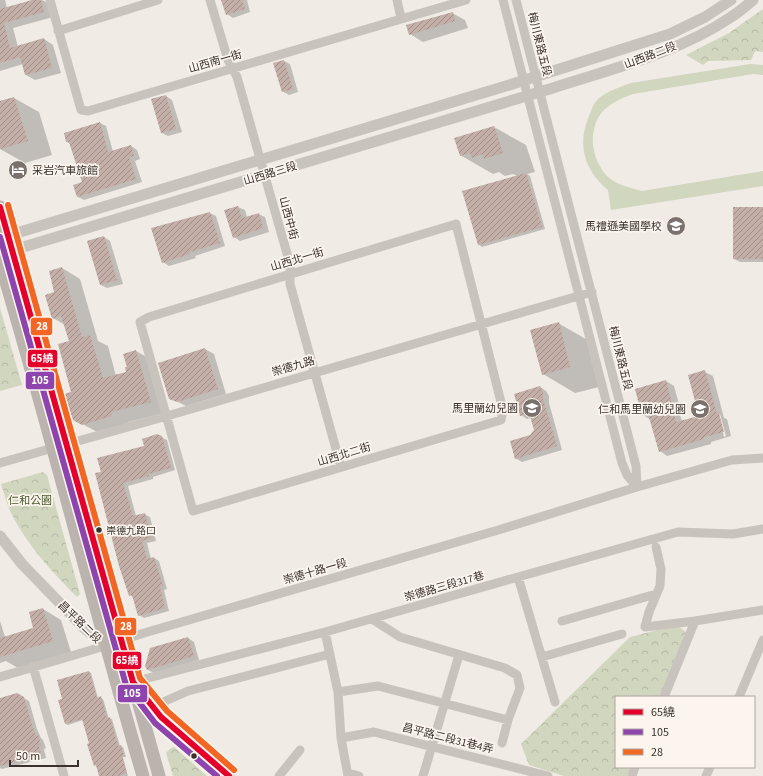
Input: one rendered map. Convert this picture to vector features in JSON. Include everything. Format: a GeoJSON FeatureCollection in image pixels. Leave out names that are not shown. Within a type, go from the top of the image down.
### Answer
{"type":"FeatureCollection","features":[{"type":"Feature","properties":{"kind":"main road"},"geometry":{"type":"LineString","coordinates":[[0,207],[6,252],[66,443],[159,776]]}},
{"type":"Feature","properties":{"kind":"main road"},"geometry":{"type":"LineString","coordinates":[[0,262],[52,447],[105,646],[143,776]]}},
{"type":"Feature","properties":{"kind":"street","name":"山西南一街"},"geometry":{"type":"LineString","coordinates":[[50,0],[81,110],[88,111],[466,0]]}},
{"type":"Feature","properties":{"kind":"street"},"geometry":{"type":"LineString","coordinates":[[58,31],[158,0]]}},
{"type":"Feature","properties":{"kind":"street","name":"山西中街"},"geometry":{"type":"LineString","coordinates":[[210,0],[228,60],[237,77],[290,264],[290,284],[341,467]]}},
{"type":"Feature","properties":{"kind":"street"},"geometry":{"type":"LineString","coordinates":[[397,0],[401,18]]}},
{"type":"Feature","properties":{"kind":"street"},"geometry":{"type":"LineString","coordinates":[[503,0],[624,470],[637,487]]}},
{"type":"Feature","properties":{"kind":"street","name":"梅川東路五段"},"geometry":{"type":"LineString","coordinates":[[516,0],[636,466],[637,487]]}},
{"type":"Feature","properties":{"kind":"street","name":"山西路二段"},"geometry":{"type":"LineString","coordinates":[[536,77],[670,34],[705,17],[731,0]]}},
{"type":"Feature","properties":{"kind":"street","name":"山西路二段"},"geometry":{"type":"LineString","coordinates":[[540,92],[642,59],[688,41],[731,17],[753,0]]}},
{"type":"Feature","properties":{"kind":"street","name":"山西路三段"},"geometry":{"type":"LineString","coordinates":[[4,237],[536,77]]}},
{"type":"Feature","properties":{"kind":"street","name":"山西路三段"},"geometry":{"type":"LineString","coordinates":[[6,252],[540,92]]}},
{"type":"Feature","properties":{"kind":"street","name":"山西北一街"},"geometry":{"type":"LineString","coordinates":[[166,416],[140,322],[149,317],[456,224],[482,324]]}},
{"type":"Feature","properties":{"kind":"street","name":"崇德九路"},"geometry":{"type":"LineString","coordinates":[[0,463],[592,292]]}},
{"type":"Feature","properties":{"kind":"street","name":"山西北二街"},"geometry":{"type":"LineString","coordinates":[[166,416],[193,511],[501,420],[503,410],[482,324]]}},
{"type":"Feature","properties":{"kind":"street","name":"崇德十路一段"},"geometry":{"type":"LineString","coordinates":[[0,677],[144,633],[495,531],[637,487],[732,460],[763,458]]}},
{"type":"Feature","properties":{"kind":"street","name":"崇德路三段317巷"},"geometry":{"type":"LineString","coordinates":[[133,682],[325,632],[678,532],[733,534],[763,529]]}},
{"type":"Feature","properties":{"kind":"street","name":"昌平路二段"},"geometry":{"type":"LineString","coordinates":[[0,536],[22,564],[82,626],[105,646],[161,717],[229,776]]}},
{"type":"Feature","properties":{"kind":"street"},"geometry":{"type":"LineString","coordinates":[[656,547],[661,569],[660,586],[645,626],[695,621],[763,610]]}},
{"type":"Feature","properties":{"kind":"street"},"geometry":{"type":"LineString","coordinates":[[518,577],[555,702]]}},
{"type":"Feature","properties":{"kind":"street"},"geometry":{"type":"LineString","coordinates":[[562,621],[656,594]]}},
{"type":"Feature","properties":{"kind":"street"},"geometry":{"type":"LineString","coordinates":[[372,619],[400,637],[505,668],[517,675],[520,688],[508,720],[502,744]]}},
{"type":"Feature","properties":{"kind":"street"},"geometry":{"type":"LineString","coordinates":[[664,696],[695,621]]}},
{"type":"Feature","properties":{"kind":"street"},"geometry":{"type":"LineString","coordinates":[[325,632],[338,692],[341,738],[348,774],[359,776]]}},
{"type":"Feature","properties":{"kind":"street"},"geometry":{"type":"LineString","coordinates":[[542,657],[622,634]]}},
{"type":"Feature","properties":{"kind":"street"},"geometry":{"type":"LineString","coordinates":[[739,696],[763,640]]}},
{"type":"Feature","properties":{"kind":"street"},"geometry":{"type":"LineString","coordinates":[[152,707],[188,691],[330,654]]}},
{"type":"Feature","properties":{"kind":"street"},"geometry":{"type":"LineString","coordinates":[[423,776],[459,655]]}},
{"type":"Feature","properties":{"kind":"street"},"geometry":{"type":"LineString","coordinates":[[33,666],[64,776]]}},
{"type":"Feature","properties":{"kind":"street"},"geometry":{"type":"LineString","coordinates":[[338,692],[378,686],[508,720]]}},
{"type":"Feature","properties":{"kind":"street","name":"昌平路二段31巷4弄"},"geometry":{"type":"LineString","coordinates":[[341,738],[374,732],[548,776]]}},
{"type":"Feature","properties":{"kind":"street"},"geometry":{"type":"LineString","coordinates":[[279,776],[300,750]]}},
{"type":"Feature","properties":{"kind":"green space"},"geometry":{"type":"Polygon","coordinates":[[[763,9],[763,52],[755,51],[751,60],[708,61],[703,65],[686,55],[729,33],[763,9]]]}},
{"type":"Feature","properties":{"kind":"green space"},"geometry":{"type":"Polygon","coordinates":[[[750,64],[763,65],[763,75],[753,74],[633,94],[618,100],[604,110],[598,118],[593,133],[593,141],[596,157],[603,171],[608,177],[620,184],[642,191],[763,171],[763,186],[611,210],[608,190],[593,174],[588,165],[583,146],[585,126],[597,100],[601,96],[611,91],[631,83],[750,64]]]}},
{"type":"Feature","properties":{"kind":"green space"},"geometry":{"type":"Polygon","coordinates":[[[0,308],[22,385],[0,391],[0,308]]]}},
{"type":"Feature","properties":{"kind":"green space","name":"仁和公園"},"geometry":{"type":"Polygon","coordinates":[[[43,472],[47,475],[80,594],[77,597],[49,568],[17,525],[11,513],[1,484],[43,472]]]}},
{"type":"Feature","properties":{"kind":"green space"},"geometry":{"type":"Polygon","coordinates":[[[677,625],[687,633],[660,696],[615,696],[615,768],[631,768],[627,776],[564,776],[529,765],[521,744],[630,637],[677,625]]]}},
{"type":"Feature","properties":{"kind":"green space"},"geometry":{"type":"Polygon","coordinates":[[[174,747],[207,776],[173,776],[166,753],[174,747]]]}},
{"type":"Feature","properties":{"kind":"building"},"geometry":{"type":"Polygon","coordinates":[[[32,0],[41,0],[44,12],[4,23],[10,48],[44,38],[52,68],[25,75],[20,57],[0,63],[0,9],[32,0]]]}},
{"type":"Feature","properties":{"kind":"building"},"geometry":{"type":"Polygon","coordinates":[[[221,0],[242,0],[245,9],[226,15],[221,0]]]}},
{"type":"Feature","properties":{"kind":"building"},"geometry":{"type":"Polygon","coordinates":[[[453,12],[455,21],[409,35],[406,25],[453,12]]]}},
{"type":"Feature","properties":{"kind":"building"},"geometry":{"type":"Polygon","coordinates":[[[284,60],[293,89],[282,92],[273,63],[284,60]]]}},
{"type":"Feature","properties":{"kind":"building"},"geometry":{"type":"Polygon","coordinates":[[[166,95],[176,129],[161,133],[151,99],[166,95]]]}},
{"type":"Feature","properties":{"kind":"building"},"geometry":{"type":"Polygon","coordinates":[[[14,97],[28,141],[0,149],[0,101],[14,97]]]}},
{"type":"Feature","properties":{"kind":"building"},"geometry":{"type":"Polygon","coordinates":[[[100,122],[108,152],[131,145],[134,156],[129,157],[136,179],[77,197],[73,185],[82,182],[69,142],[66,142],[64,133],[100,122]]]}},
{"type":"Feature","properties":{"kind":"building"},"geometry":{"type":"Polygon","coordinates":[[[494,126],[503,153],[484,159],[483,154],[472,158],[470,153],[460,156],[454,138],[494,126]]]}},
{"type":"Feature","properties":{"kind":"building"},"geometry":{"type":"Polygon","coordinates":[[[526,173],[542,227],[478,245],[462,191],[526,173]]]}},
{"type":"Feature","properties":{"kind":"building"},"geometry":{"type":"Polygon","coordinates":[[[238,206],[242,218],[259,213],[263,228],[233,238],[224,210],[238,206]]]}},
{"type":"Feature","properties":{"kind":"building"},"geometry":{"type":"Polygon","coordinates":[[[733,207],[763,207],[763,259],[733,259],[733,207]]]}},
{"type":"Feature","properties":{"kind":"building"},"geometry":{"type":"Polygon","coordinates":[[[210,212],[220,243],[190,252],[190,254],[162,263],[151,228],[210,212]]]}},
{"type":"Feature","properties":{"kind":"building"},"geometry":{"type":"Polygon","coordinates":[[[104,236],[117,280],[100,285],[87,241],[104,236]]]}},
{"type":"Feature","properties":{"kind":"building"},"geometry":{"type":"Polygon","coordinates":[[[62,267],[82,337],[90,335],[103,378],[126,372],[125,367],[127,367],[123,354],[136,350],[151,402],[111,412],[112,416],[82,425],[73,420],[64,394],[71,392],[58,344],[69,341],[61,316],[52,319],[45,295],[54,292],[49,271],[62,267]]]}},
{"type":"Feature","properties":{"kind":"building"},"geometry":{"type":"Polygon","coordinates":[[[559,322],[570,367],[542,375],[530,330],[559,322]]]}},
{"type":"Feature","properties":{"kind":"building"},"geometry":{"type":"Polygon","coordinates":[[[205,348],[218,389],[177,402],[169,399],[158,363],[205,348]]]}},
{"type":"Feature","properties":{"kind":"building"},"geometry":{"type":"Polygon","coordinates":[[[705,370],[717,414],[719,413],[724,432],[659,452],[648,414],[642,416],[635,389],[666,380],[676,422],[699,416],[688,375],[705,370]]]}},
{"type":"Feature","properties":{"kind":"building"},"geometry":{"type":"Polygon","coordinates":[[[540,386],[543,391],[543,399],[557,446],[515,459],[510,441],[530,435],[534,430],[529,413],[520,416],[514,394],[540,386]]]}},
{"type":"Feature","properties":{"kind":"building"},"geometry":{"type":"Polygon","coordinates":[[[157,434],[162,436],[171,468],[123,483],[133,516],[145,513],[151,538],[142,541],[147,559],[154,557],[163,586],[160,587],[165,608],[138,616],[132,595],[129,596],[119,566],[95,473],[101,472],[97,458],[144,446],[142,439],[157,434]]]}},
{"type":"Feature","properties":{"kind":"building"},"geometry":{"type":"Polygon","coordinates":[[[43,608],[53,641],[0,657],[0,638],[33,628],[29,612],[43,608]]]}},
{"type":"Feature","properties":{"kind":"building"},"geometry":{"type":"Polygon","coordinates":[[[188,637],[194,656],[147,670],[145,666],[150,648],[188,637]]]}},
{"type":"Feature","properties":{"kind":"building"},"geometry":{"type":"Polygon","coordinates":[[[89,671],[97,698],[101,696],[107,718],[110,717],[118,746],[121,745],[124,756],[122,757],[127,773],[118,776],[99,776],[87,744],[89,743],[82,719],[65,724],[58,700],[62,699],[57,680],[89,671]]]}},
{"type":"Feature","properties":{"kind":"building"},"geometry":{"type":"Polygon","coordinates":[[[17,693],[24,697],[32,725],[36,736],[38,735],[41,745],[39,746],[41,755],[0,766],[0,698],[17,693]]]}},
{"type":"Feature","properties":{"kind":"transit line","name":"28"},"geometry":{"type":"LineString","coordinates":[[8,205],[140,678],[167,711],[234,770]]}},
{"type":"Feature","properties":{"kind":"transit line","name":"65繞"},"geometry":{"type":"LineString","coordinates":[[0,207],[133,682],[161,717],[229,776]]}},
{"type":"Feature","properties":{"kind":"transit line","name":"105"},"geometry":{"type":"LineString","coordinates":[[0,237],[126,685],[155,723],[217,776]]}},
{"type":"Feature","properties":{"kind":"place","name":"采岩汽車旅館"},"geometry":{"type":"Point","coordinates":[18,170]}},
{"type":"Feature","properties":{"kind":"place","name":"馬禮遜美國學校"},"geometry":{"type":"Point","coordinates":[676,226]}},
{"type":"Feature","properties":{"kind":"place","name":"馬里蘭幼兒園"},"geometry":{"type":"Point","coordinates":[532,408]}},
{"type":"Feature","properties":{"kind":"place","name":"仁和馬里蘭幼兒園"},"geometry":{"type":"Point","coordinates":[700,409]}},
{"type":"Feature","properties":{"kind":"place","name":"崇德九路口"},"geometry":{"type":"Point","coordinates":[99,530]}}]}
